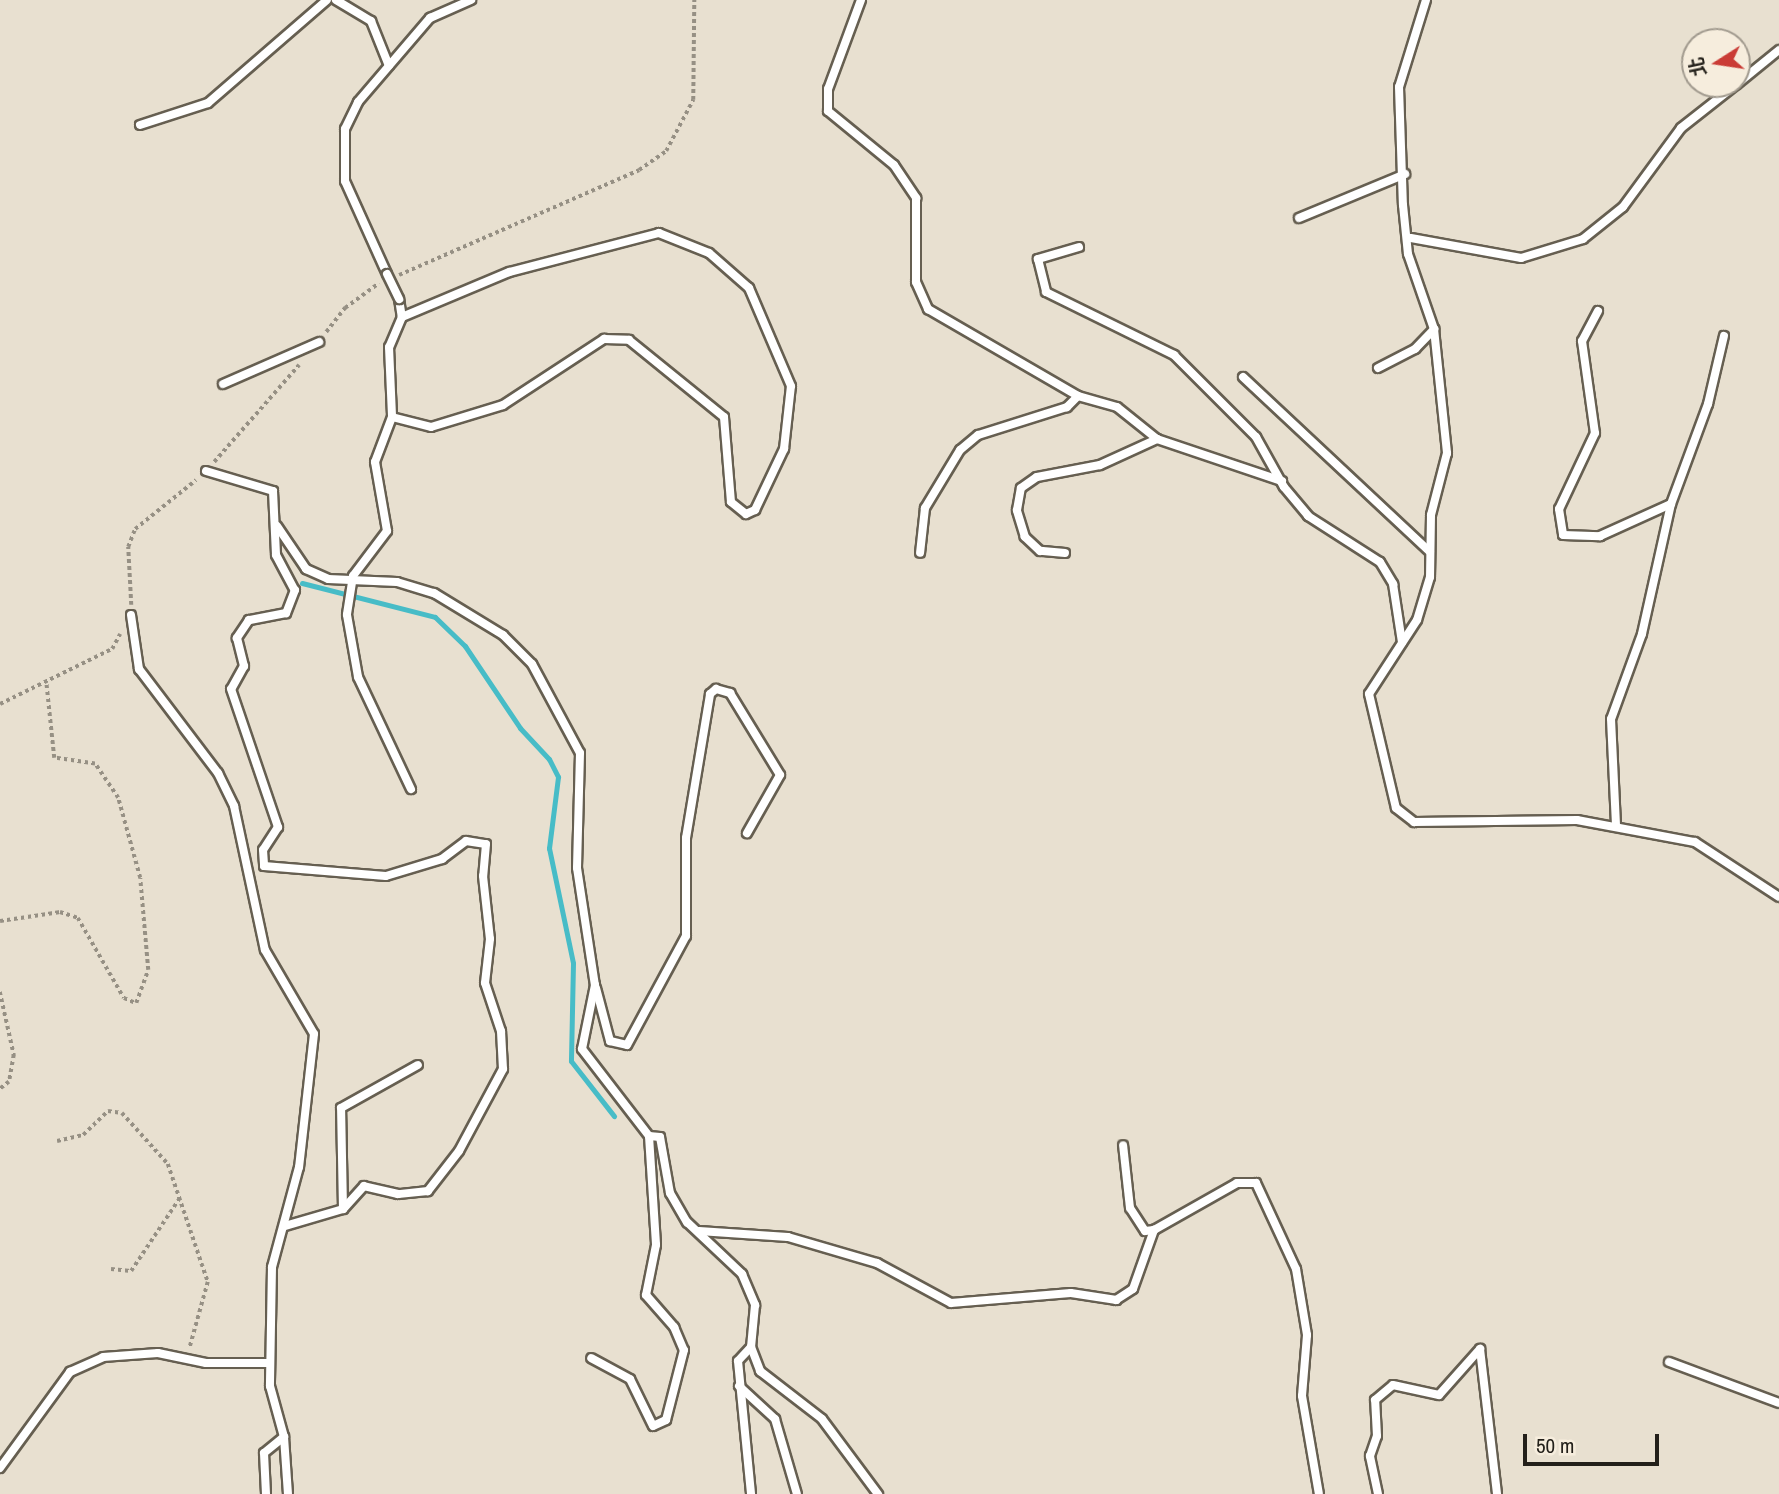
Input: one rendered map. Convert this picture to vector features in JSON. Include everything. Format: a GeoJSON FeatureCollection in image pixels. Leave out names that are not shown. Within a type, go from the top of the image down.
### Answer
{"type":"FeatureCollection","features":[{"type":"Feature","properties":{"kind":"lane"},"geometry":{"type":"LineString","coordinates":[[140,125],[208,103],[327,0]]}},
{"type":"Feature","properties":{"kind":"lane"},"geometry":{"type":"LineString","coordinates":[[336,0],[371,21],[389,66]]}},
{"type":"Feature","properties":{"kind":"lane"},"geometry":{"type":"LineString","coordinates":[[411,789],[358,677],[347,615],[353,576],[387,531],[375,461],[392,417],[389,347],[402,317],[399,299],[345,181],[343,154],[345,129],[359,102],[430,18],[471,0]]}},
{"type":"Feature","properties":{"kind":"lane"},"geometry":{"type":"LineString","coordinates":[[861,0],[828,89],[828,111],[894,165],[916,198],[916,282],[928,309],[1078,396],[1117,407],[1157,439],[1282,481]]}},
{"type":"Feature","properties":{"kind":"lane"},"geometry":{"type":"LineString","coordinates":[[1426,0],[1399,87],[1411,238],[1408,254],[1434,330],[1447,453],[1431,515],[1430,552],[1417,620],[1369,694],[1396,808],[1413,822],[1616,825],[1695,842],[1779,897]]}},
{"type":"Feature","properties":{"kind":"lane"},"geometry":{"type":"LineString","coordinates":[[1751,73],[1779,50]]}},
{"type":"Feature","properties":{"kind":"lane"},"geometry":{"type":"LineString","coordinates":[[1411,238],[1521,258],[1583,239],[1623,207],[1681,128],[1719,98]]}},
{"type":"Feature","properties":{"kind":"lane"},"geometry":{"type":"LineString","coordinates":[[1299,218],[1405,174]]}},
{"type":"Feature","properties":{"kind":"lane"},"geometry":{"type":"LineString","coordinates":[[392,417],[431,427],[503,405],[604,339],[629,340],[724,417],[731,502],[746,514],[755,510],[785,449],[792,386],[749,288],[709,253],[659,233],[509,272],[402,317]]}},
{"type":"Feature","properties":{"kind":"lane"},"geometry":{"type":"LineString","coordinates":[[1079,247],[1038,258],[1046,292],[1174,355],[1256,437],[1282,481],[1308,516],[1380,562],[1393,584],[1402,642]]}},
{"type":"Feature","properties":{"kind":"lane"},"geometry":{"type":"LineString","coordinates":[[1598,311],[1582,341],[1595,433],[1559,509],[1563,536],[1600,536],[1671,504]]}},
{"type":"Feature","properties":{"kind":"lane"},"geometry":{"type":"LineString","coordinates":[[1378,368],[1415,349],[1434,330]]}},
{"type":"Feature","properties":{"kind":"lane"},"geometry":{"type":"LineString","coordinates":[[1616,825],[1611,719],[1642,634],[1671,504],[1708,404],[1724,336]]}},
{"type":"Feature","properties":{"kind":"lane"},"geometry":{"type":"LineString","coordinates":[[223,384],[319,342]]}},
{"type":"Feature","properties":{"kind":"lane"},"geometry":{"type":"LineString","coordinates":[[1243,377],[1430,552]]}},
{"type":"Feature","properties":{"kind":"lane"},"geometry":{"type":"LineString","coordinates":[[920,553],[925,508],[960,450],[978,435],[1067,407],[1078,396]]}},
{"type":"Feature","properties":{"kind":"lane"},"geometry":{"type":"LineString","coordinates":[[1065,552],[1051,555],[1026,537],[1017,510],[1021,488],[1037,477],[1100,465],[1157,439]]}},
{"type":"Feature","properties":{"kind":"lane"},"geometry":{"type":"LineString","coordinates":[[206,471],[265,484],[278,502],[275,520],[276,555],[295,598],[286,613],[249,620],[237,638],[244,666],[231,699],[278,827],[263,850],[264,866],[386,876],[442,859],[466,841],[486,844],[482,876],[490,939],[485,983],[501,1031],[503,1069],[459,1151],[428,1191],[398,1194],[374,1184],[343,1209],[285,1226]]}},
{"type":"Feature","properties":{"kind":"lane"},"geometry":{"type":"LineString","coordinates":[[275,520],[306,569],[328,579],[353,576],[434,593],[503,635],[532,664],[564,716],[580,753],[577,868],[596,985],[610,1041],[627,1045],[686,936],[686,838],[710,694],[716,689],[730,693],[780,775],[747,833]]}},
{"type":"Feature","properties":{"kind":"lane"},"geometry":{"type":"LineString","coordinates":[[131,615],[139,669],[219,773],[233,806],[265,950],[314,1034],[299,1167],[272,1267],[269,1363],[284,1437],[288,1494]]}},
{"type":"Feature","properties":{"kind":"lane"},"geometry":{"type":"LineString","coordinates":[[591,1358],[630,1379],[653,1426],[666,1420],[684,1350],[674,1327],[646,1295],[656,1245],[649,1136],[588,1064],[582,1036],[596,985]]}},
{"type":"Feature","properties":{"kind":"lane"},"geometry":{"type":"LineString","coordinates":[[343,1209],[341,1108],[418,1065]]}},
{"type":"Feature","properties":{"kind":"lane"},"geometry":{"type":"LineString","coordinates":[[649,1136],[660,1137],[670,1193],[699,1231],[701,1240],[742,1274],[755,1305],[751,1348],[760,1371],[822,1419],[878,1494]]}},
{"type":"Feature","properties":{"kind":"lane"},"geometry":{"type":"LineString","coordinates":[[1123,1145],[1133,1216],[1146,1231],[1154,1230],[1237,1183],[1256,1183],[1296,1269],[1307,1335],[1301,1396],[1319,1494]]}},
{"type":"Feature","properties":{"kind":"lane"},"geometry":{"type":"LineString","coordinates":[[699,1231],[788,1237],[877,1263],[951,1303],[1071,1293],[1116,1300],[1133,1289],[1154,1230]]}},
{"type":"Feature","properties":{"kind":"lane"},"geometry":{"type":"LineString","coordinates":[[751,1348],[739,1354],[739,1387],[751,1494]]}},
{"type":"Feature","properties":{"kind":"lane"},"geometry":{"type":"LineString","coordinates":[[1378,1494],[1370,1456],[1377,1436],[1375,1400],[1393,1385],[1439,1395],[1480,1349],[1497,1494]]}},
{"type":"Feature","properties":{"kind":"lane"},"geometry":{"type":"LineString","coordinates":[[0,1468],[69,1372],[103,1357],[158,1353],[186,1358],[269,1363]]}},
{"type":"Feature","properties":{"kind":"lane"},"geometry":{"type":"LineString","coordinates":[[1669,1362],[1779,1403]]}},
{"type":"Feature","properties":{"kind":"lane"},"geometry":{"type":"LineString","coordinates":[[739,1387],[775,1419],[797,1494]]}},
{"type":"Feature","properties":{"kind":"lane"},"geometry":{"type":"LineString","coordinates":[[266,1494],[264,1453],[284,1437]]}},
{"type":"Feature","properties":{"kind":"path"},"geometry":{"type":"LineString","coordinates":[[319,342],[345,308],[377,285],[639,170],[666,151],[693,100],[694,0]]}},
{"type":"Feature","properties":{"kind":"path"},"geometry":{"type":"LineString","coordinates":[[0,704],[112,649],[131,615],[128,547],[135,529],[206,471],[302,362]]}},
{"type":"Feature","properties":{"kind":"path"},"geometry":{"type":"LineString","coordinates":[[0,921],[60,912],[78,918],[124,998],[136,1003],[148,970],[140,878],[118,798],[95,764],[54,758],[46,682]]}},
{"type":"Feature","properties":{"kind":"path"},"geometry":{"type":"LineString","coordinates":[[0,992],[14,1055],[9,1082],[0,1090]]}},
{"type":"Feature","properties":{"kind":"path"},"geometry":{"type":"LineString","coordinates":[[57,1141],[83,1135],[108,1111],[122,1113],[168,1164],[208,1282],[186,1358]]}},
{"type":"Feature","properties":{"kind":"path"},"geometry":{"type":"LineString","coordinates":[[111,1269],[131,1271],[179,1199]]}},
{"type":"Feature","properties":{"kind":"waterway"},"geometry":{"type":"LineString","coordinates":[[302,583],[435,617],[465,646],[520,728],[549,759],[558,777],[549,848],[573,963],[571,1061],[614,1116]]}}]}
